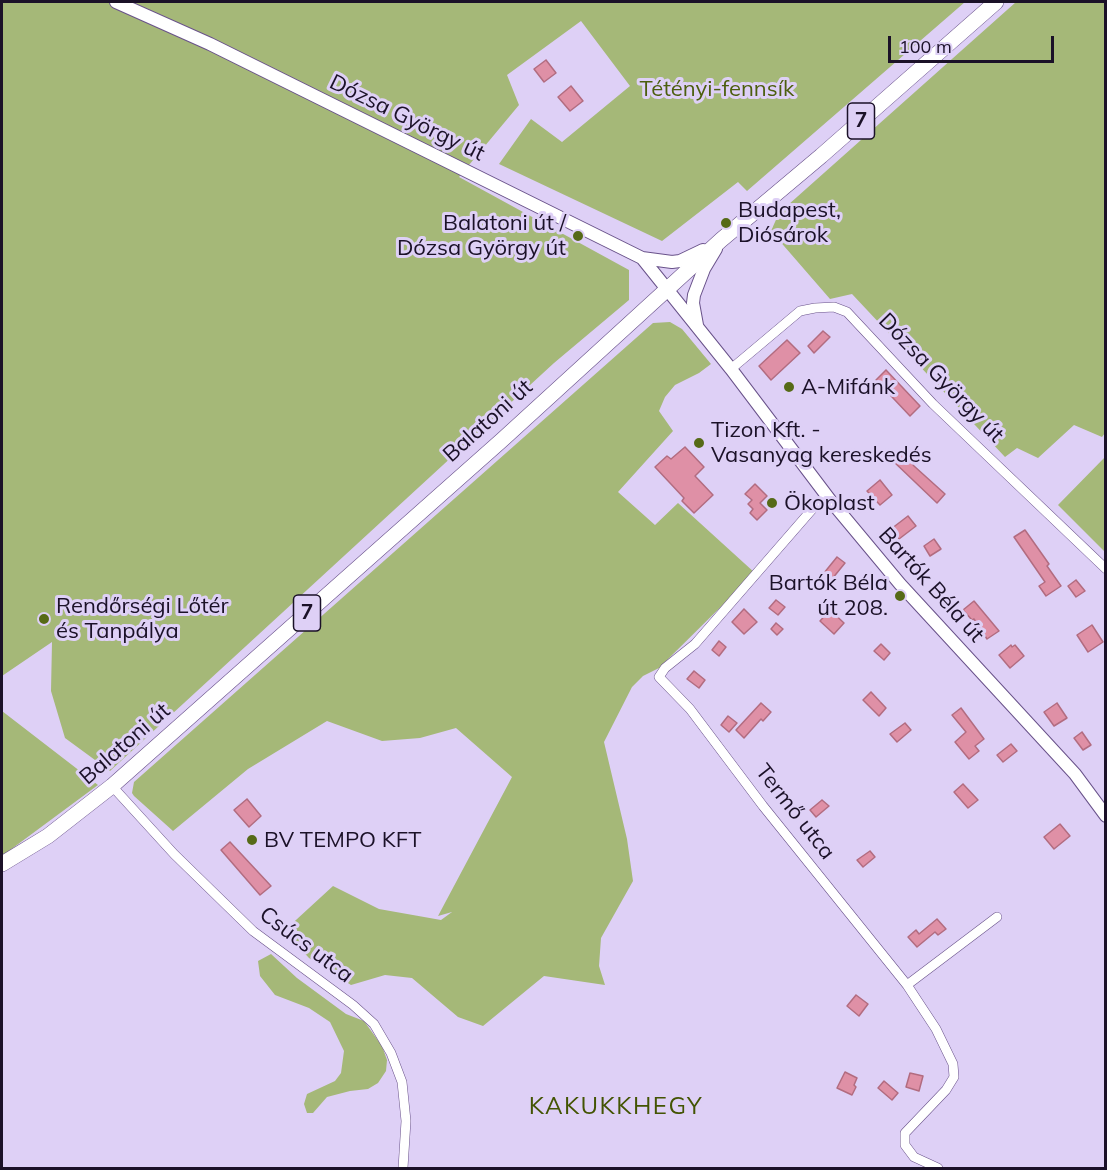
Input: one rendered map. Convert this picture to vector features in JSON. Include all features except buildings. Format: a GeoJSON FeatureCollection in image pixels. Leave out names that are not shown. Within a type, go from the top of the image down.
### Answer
{"type":"FeatureCollection","features":[{"type":"Feature","properties":{"kind":"main road","name":"Balatoni út"},"geometry":{"type":"LineString","coordinates":[[2,864],[48,836],[112,786],[721,240],[821,156],[996,2]]}},
{"type":"Feature","properties":{"kind":"street","name":"Dózsa György út"},"geometry":{"type":"LineString","coordinates":[[116,2],[210,44],[642,258],[667,290]]}},
{"type":"Feature","properties":{"kind":"street"},"geometry":{"type":"LineString","coordinates":[[642,258],[680,261],[694,256],[721,240]]}},
{"type":"Feature","properties":{"kind":"street"},"geometry":{"type":"LineString","coordinates":[[697,327],[694,295],[704,269],[721,240]]}},
{"type":"Feature","properties":{"kind":"street","name":"Bartók Béla út"},"geometry":{"type":"LineString","coordinates":[[667,290],[731,369],[830,500],[900,584],[1075,774],[1106,816]]}},
{"type":"Feature","properties":{"kind":"street","name":"Dózsa György út"},"geometry":{"type":"LineString","coordinates":[[731,369],[800,311],[834,307],[847,312],[933,404],[1106,569]]}},
{"type":"Feature","properties":{"kind":"street","name":"Termő utca"},"geometry":{"type":"LineString","coordinates":[[830,500],[815,506],[695,644],[665,668],[660,676],[690,709],[763,806],[907,985],[936,1029],[953,1064],[954,1077],[946,1089],[905,1133],[905,1145],[914,1157],[938,1168]]}},
{"type":"Feature","properties":{"kind":"street","name":"Csúcs utca"},"geometry":{"type":"LineString","coordinates":[[112,786],[174,854],[253,931],[353,1005],[374,1024],[391,1053],[402,1082],[406,1121],[403,1168]]}},
{"type":"Feature","properties":{"kind":"street"},"geometry":{"type":"LineString","coordinates":[[907,985],[997,916]]}},
{"type":"Feature","properties":{"kind":"green space","name":"Tétényi-fennsík"},"geometry":{"type":"Polygon","coordinates":[[[2,2],[965,2],[747,191],[738,182],[662,241],[499,164],[531,119],[562,142],[630,86],[581,21],[507,75],[519,105],[459,177],[629,270],[629,300],[554,363],[110,771],[65,738],[51,691],[52,642],[2,676],[2,2]]]}},
{"type":"Feature","properties":{"kind":"green space"},"geometry":{"type":"Polygon","coordinates":[[[1016,2],[1106,2],[1105,433],[1102,437],[1074,425],[1038,458],[1017,448],[1005,457],[852,294],[830,299],[771,231],[779,213],[1016,2]]]}},
{"type":"Feature","properties":{"kind":"green space"},"geometry":{"type":"Polygon","coordinates":[[[670,322],[682,329],[711,364],[675,385],[665,397],[659,411],[673,431],[618,492],[655,525],[678,503],[755,573],[659,668],[643,676],[632,687],[604,742],[627,839],[633,881],[601,938],[599,966],[605,985],[544,976],[483,1026],[458,1017],[412,978],[385,975],[351,985],[309,958],[284,931],[333,886],[379,909],[441,920],[452,912],[438,916],[512,777],[456,728],[420,738],[382,741],[327,721],[248,769],[173,831],[134,796],[132,793],[134,782],[653,323],[670,322]]]}},
{"type":"Feature","properties":{"kind":"green space"},"geometry":{"type":"Polygon","coordinates":[[[1105,457],[1105,552],[1058,505],[1105,457]]]}},
{"type":"Feature","properties":{"kind":"green space"},"geometry":{"type":"Polygon","coordinates":[[[2,711],[98,785],[2,856],[2,711]]]}},
{"type":"Feature","properties":{"kind":"green space"},"geometry":{"type":"Polygon","coordinates":[[[271,954],[297,978],[346,1014],[364,1021],[382,1046],[387,1060],[386,1071],[378,1083],[368,1089],[327,1097],[313,1113],[307,1113],[304,1104],[307,1094],[335,1081],[341,1073],[344,1051],[330,1022],[309,1008],[275,995],[260,976],[258,961],[271,954]]]}},
{"type":"Feature","properties":{"kind":"place","name":"Budapest, Diósárok"},"geometry":{"type":"Point","coordinates":[726,223]}},
{"type":"Feature","properties":{"kind":"place","name":"Balatoni út / Dózsa György út"},"geometry":{"type":"Point","coordinates":[578,236]}},
{"type":"Feature","properties":{"kind":"place","name":"A-Mifánk"},"geometry":{"type":"Point","coordinates":[789,387]}},
{"type":"Feature","properties":{"kind":"place","name":"Tizon Kft. - Vasanyag kereskedés"},"geometry":{"type":"Point","coordinates":[699,443]}},
{"type":"Feature","properties":{"kind":"place","name":"Ökoplast"},"geometry":{"type":"Point","coordinates":[772,503]}},
{"type":"Feature","properties":{"kind":"place","name":"Bartók Béla út 208."},"geometry":{"type":"Point","coordinates":[900,596]}},
{"type":"Feature","properties":{"kind":"place","name":"Rendőrségi Lőtér és Tanpálya"},"geometry":{"type":"Point","coordinates":[44,619]}},
{"type":"Feature","properties":{"kind":"place","name":"BV TEMPO KFT"},"geometry":{"type":"Point","coordinates":[252,840]}},
{"type":"Feature","properties":{"kind":"district","name":"KAKUKKHEGY"},"geometry":{"type":"Point","coordinates":[616,1107]}}]}
